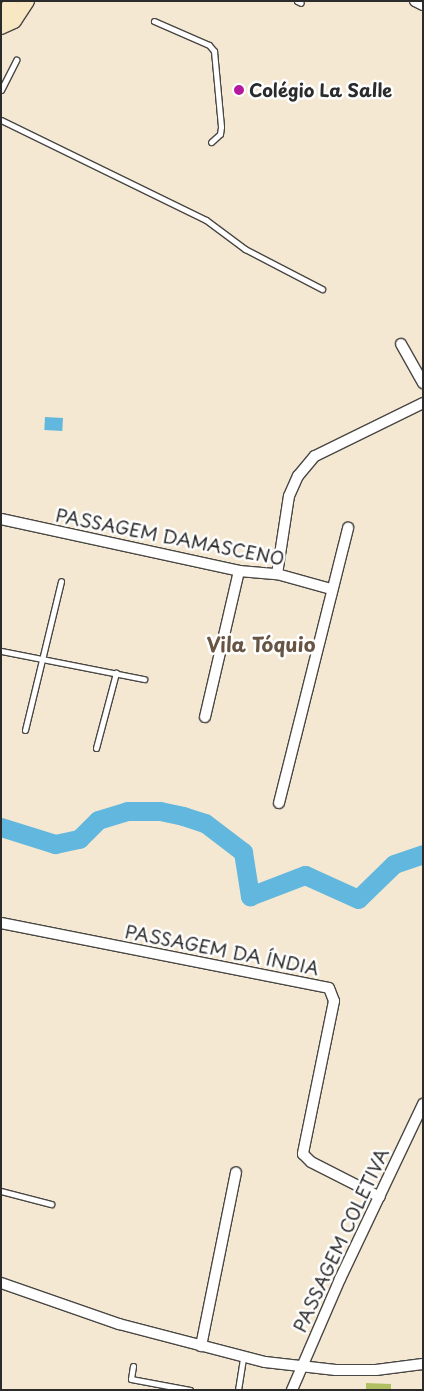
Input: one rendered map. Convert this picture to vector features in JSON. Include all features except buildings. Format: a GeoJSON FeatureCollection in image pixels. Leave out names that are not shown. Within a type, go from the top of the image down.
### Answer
{"type":"FeatureCollection","features":[{"type":"Feature","properties":{"kind":"main road"},"geometry":{"type":"LineString","coordinates":[[1,21],[11,1]]}},
{"type":"Feature","properties":{"kind":"main road"},"geometry":{"type":"LineString","coordinates":[[1,27],[14,21],[27,1]]}},
{"type":"Feature","properties":{"kind":"street"},"geometry":{"type":"LineString","coordinates":[[415,1],[423,5]]}},
{"type":"Feature","properties":{"kind":"street"},"geometry":{"type":"LineString","coordinates":[[401,344],[423,383]]}},
{"type":"Feature","properties":{"kind":"street"},"geometry":{"type":"LineString","coordinates":[[277,574],[289,496],[298,476],[315,456],[423,404]]}},
{"type":"Feature","properties":{"kind":"street","name":"PASSAGEM DAMASCENO"},"geometry":{"type":"LineString","coordinates":[[1,519],[239,571],[277,574],[332,589]]}},
{"type":"Feature","properties":{"kind":"street"},"geometry":{"type":"LineString","coordinates":[[279,802],[348,528]]}},
{"type":"Feature","properties":{"kind":"street"},"geometry":{"type":"LineString","coordinates":[[205,717],[239,571]]}},
{"type":"Feature","properties":{"kind":"street","name":"PASSAGEM DA ÍNDIA"},"geometry":{"type":"LineString","coordinates":[[1,923],[329,988],[334,1001],[303,1154],[311,1162],[380,1197]]}},
{"type":"Feature","properties":{"kind":"street","name":"PASSAGEM COLETIVA"},"geometry":{"type":"LineString","coordinates":[[292,1390],[299,1368],[423,1104]]}},
{"type":"Feature","properties":{"kind":"street"},"geometry":{"type":"LineString","coordinates":[[201,1346],[236,1172]]}},
{"type":"Feature","properties":{"kind":"street"},"geometry":{"type":"LineString","coordinates":[[1,1283],[81,1313],[244,1357],[299,1368],[376,1370],[423,1364]]}},
{"type":"Feature","properties":{"kind":"lane"},"geometry":{"type":"LineString","coordinates":[[154,21],[209,45],[214,51],[221,127],[220,134],[211,142]]}},
{"type":"Feature","properties":{"kind":"lane"},"geometry":{"type":"LineString","coordinates":[[1,90],[16,60]]}},
{"type":"Feature","properties":{"kind":"lane"},"geometry":{"type":"LineString","coordinates":[[1,120],[206,220],[245,249],[322,289]]}},
{"type":"Feature","properties":{"kind":"lane"},"geometry":{"type":"LineString","coordinates":[[26,730],[60,582]]}},
{"type":"Feature","properties":{"kind":"lane"},"geometry":{"type":"LineString","coordinates":[[1,651],[144,679]]}},
{"type":"Feature","properties":{"kind":"lane"},"geometry":{"type":"LineString","coordinates":[[96,748],[116,673]]}},
{"type":"Feature","properties":{"kind":"lane"},"geometry":{"type":"LineString","coordinates":[[1,1191],[51,1204]]}},
{"type":"Feature","properties":{"kind":"lane"},"geometry":{"type":"LineString","coordinates":[[238,1390],[244,1357]]}},
{"type":"Feature","properties":{"kind":"lane"},"geometry":{"type":"LineString","coordinates":[[133,1366],[131,1379],[190,1390]]}},
{"type":"Feature","properties":{"kind":"green space"},"geometry":{"type":"Polygon","coordinates":[[[366,1383],[391,1384],[391,1390],[366,1390],[366,1383]]]}},
{"type":"Feature","properties":{"kind":"water"},"geometry":{"type":"Polygon","coordinates":[[[45,417],[63,418],[62,431],[44,430],[45,417]]]}},
{"type":"Feature","properties":{"kind":"waterway"},"geometry":{"type":"LineString","coordinates":[[1,827],[55,844],[79,839],[98,820],[127,811],[160,811],[183,816],[205,823],[243,852],[250,896],[305,875],[358,899],[394,864],[423,854]]}},
{"type":"Feature","properties":{"kind":"place","name":"Colégio La Salle"},"geometry":{"type":"Point","coordinates":[239,90]}},
{"type":"Feature","properties":{"kind":"district","name":"Vila Tóquio"},"geometry":{"type":"Point","coordinates":[261,644]}}]}
